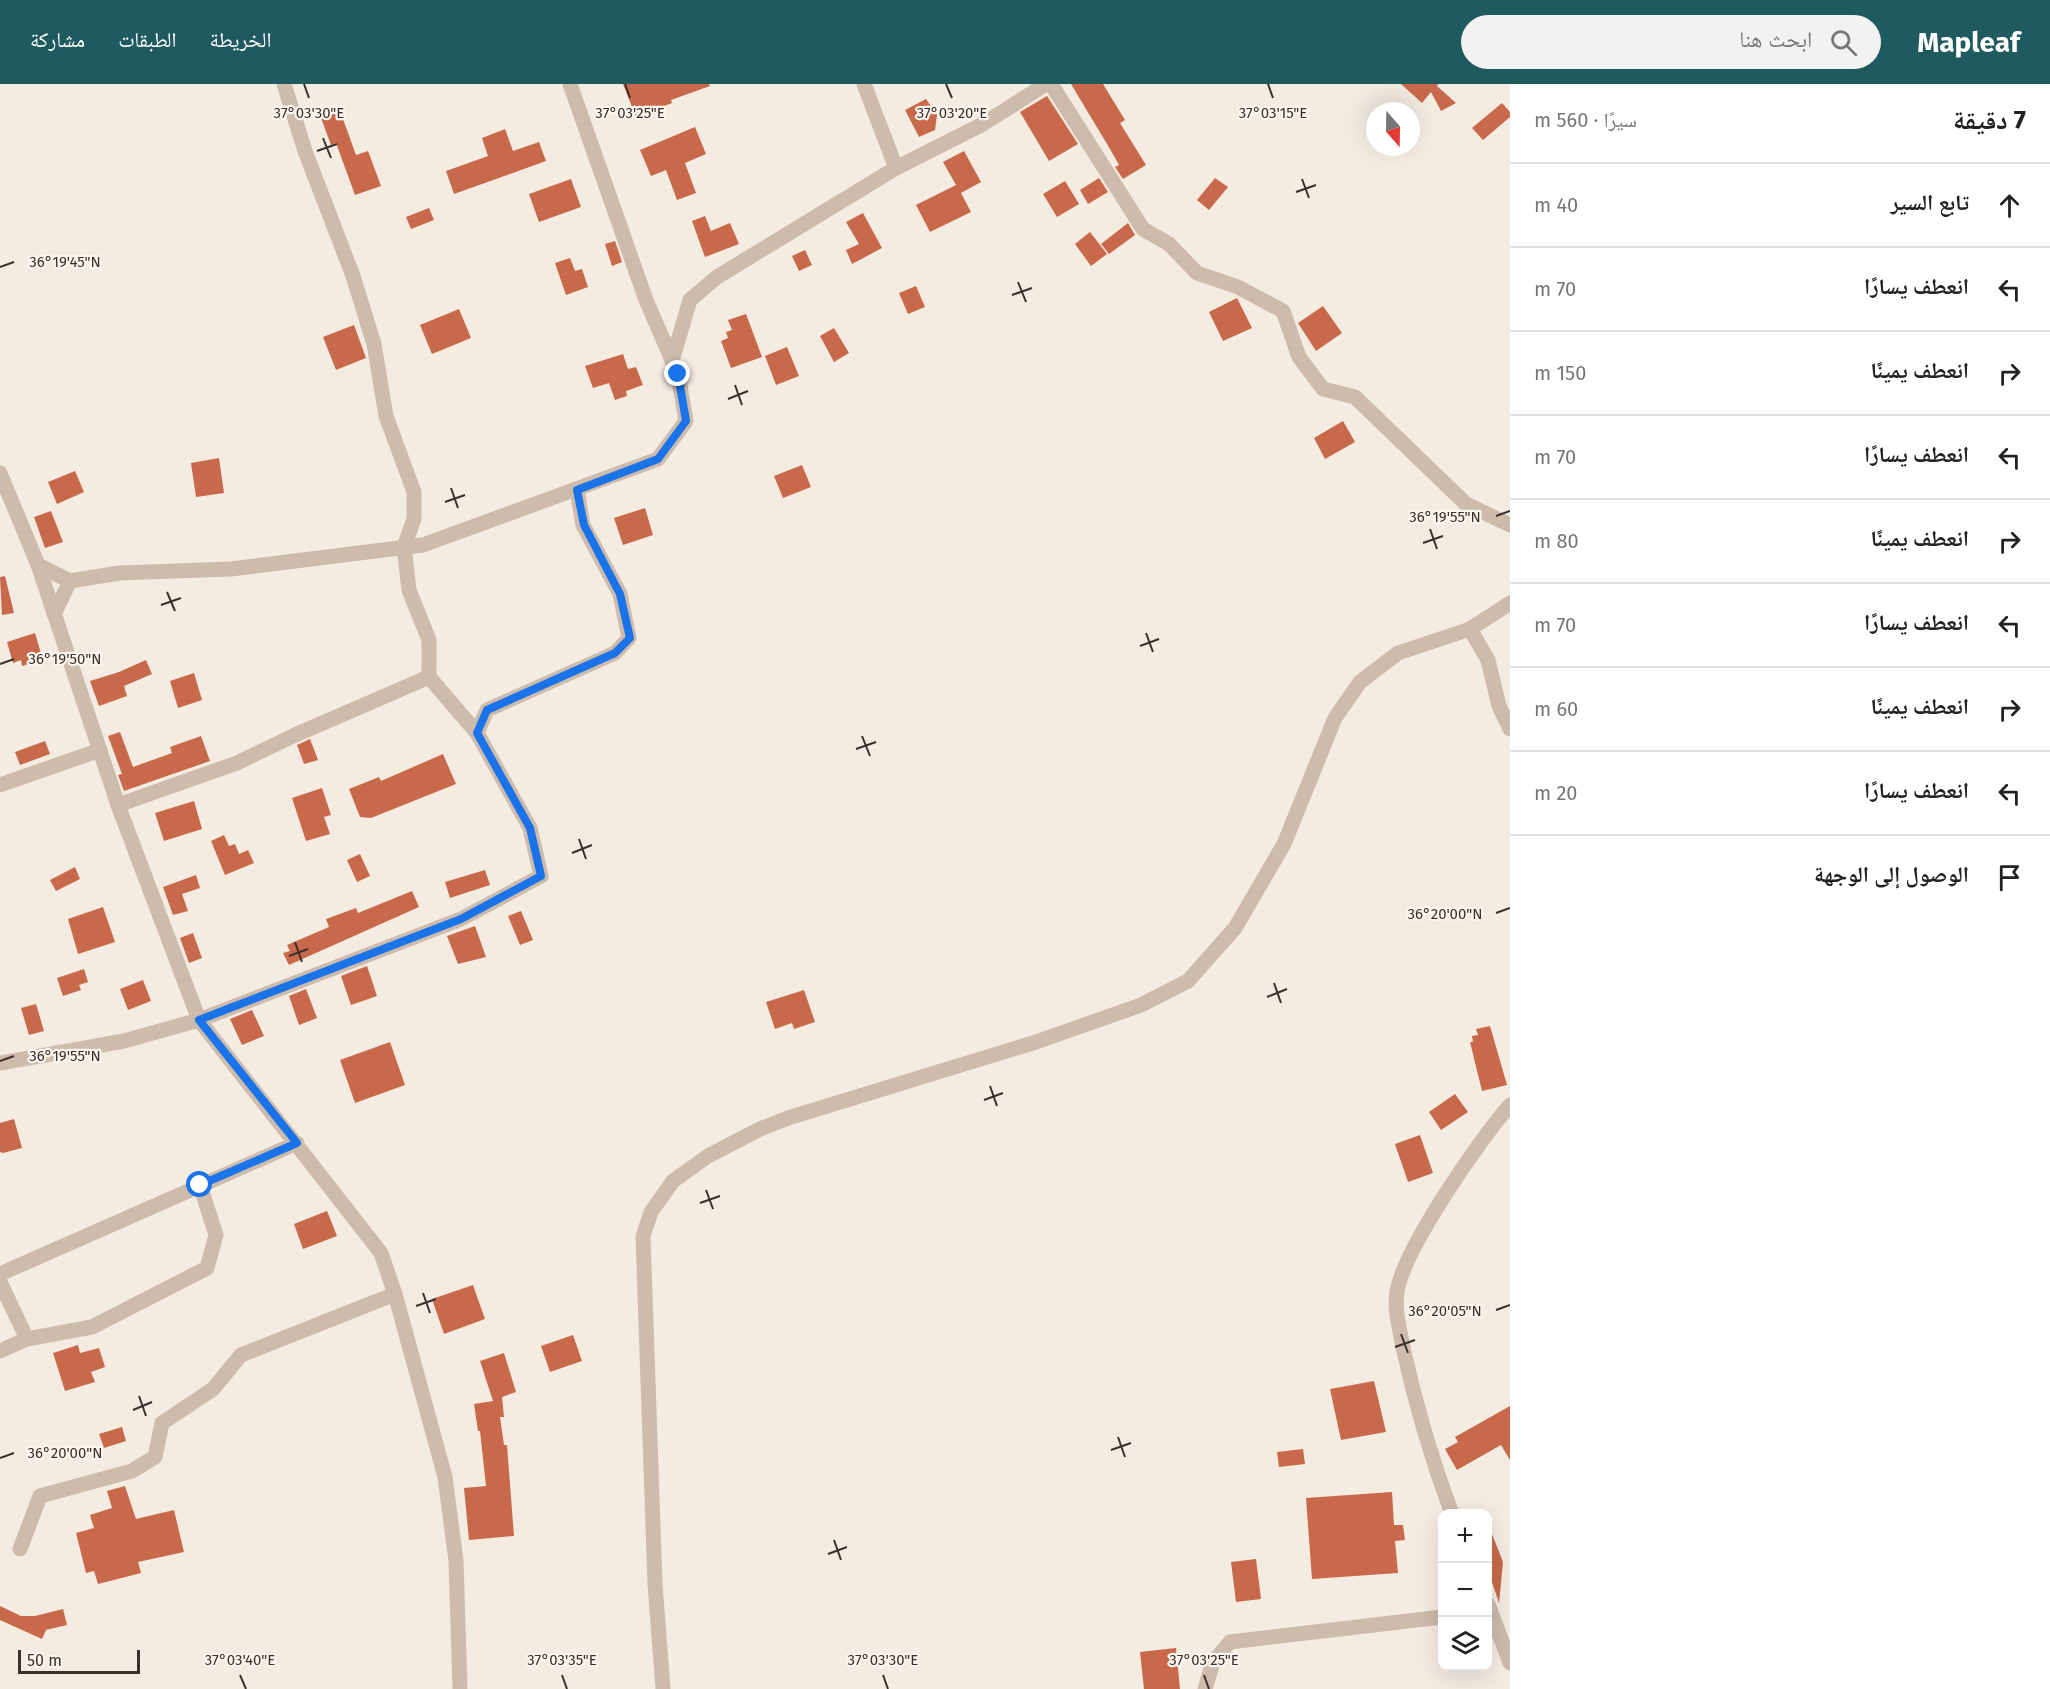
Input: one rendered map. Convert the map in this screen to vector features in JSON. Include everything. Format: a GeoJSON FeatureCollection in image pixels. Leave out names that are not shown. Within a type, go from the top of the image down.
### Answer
{"type":"FeatureCollection","features":[{"type":"Feature","properties":{"kind":"street"},"geometry":{"type":"LineString","coordinates":[[0,1063],[124,1041],[199,1020],[461,919],[541,876],[530,828],[477,733],[429,677],[429,640],[409,590],[404,547],[414,519],[414,492],[386,416],[374,344],[353,276],[305,151],[284,84]]}},
{"type":"Feature","properties":{"kind":"street"},"geometry":{"type":"LineString","coordinates":[[38,565],[70,581],[119,573],[231,569],[423,545],[658,459],[686,421],[678,374],[646,300],[570,84]]}},
{"type":"Feature","properties":{"kind":"street"},"geometry":{"type":"LineString","coordinates":[[864,84],[896,168]]}},
{"type":"Feature","properties":{"kind":"street"},"geometry":{"type":"LineString","coordinates":[[672,361],[690,300],[717,277],[896,168],[983,124],[1046,84]]}},
{"type":"Feature","properties":{"kind":"street"},"geometry":{"type":"LineString","coordinates":[[1052,84],[1143,229],[1169,244],[1197,273],[1238,287],[1282,311],[1299,357],[1323,389],[1355,397],[1466,504],[1510,525]]}},
{"type":"Feature","properties":{"kind":"street"},"geometry":{"type":"LineString","coordinates":[[0,473],[38,565],[118,805],[199,1020],[381,1252],[395,1294],[445,1477],[456,1561],[460,1689]]}},
{"type":"Feature","properties":{"kind":"street"},"geometry":{"type":"LineString","coordinates":[[477,733],[487,710],[615,653],[630,638],[620,594],[584,525],[577,490]]}},
{"type":"Feature","properties":{"kind":"street"},"geometry":{"type":"LineString","coordinates":[[54,614],[70,581]]}},
{"type":"Feature","properties":{"kind":"street"},"geometry":{"type":"LineString","coordinates":[[663,1689],[656,1584],[643,1236],[651,1212],[665,1190],[683,1172],[708,1156],[788,1118],[1036,1042],[1141,1005],[1188,981],[1235,928],[1284,844],[1335,718],[1360,682],[1398,653],[1470,629],[1510,603]]}},
{"type":"Feature","properties":{"kind":"street"},"geometry":{"type":"LineString","coordinates":[[1470,629],[1488,660],[1499,706],[1510,729]]}},
{"type":"Feature","properties":{"kind":"street"},"geometry":{"type":"LineString","coordinates":[[118,805],[237,763],[295,735],[429,677]]}},
{"type":"Feature","properties":{"kind":"street"},"geometry":{"type":"LineString","coordinates":[[0,784],[100,750]]}},
{"type":"Feature","properties":{"kind":"street"},"geometry":{"type":"LineString","coordinates":[[1450,1509],[1411,1386],[1398,1324],[1397,1293],[1407,1262],[1439,1206],[1497,1120],[1510,1105]]}},
{"type":"Feature","properties":{"kind":"street"},"geometry":{"type":"LineString","coordinates":[[0,1274],[297,1143]]}},
{"type":"Feature","properties":{"kind":"street"},"geometry":{"type":"LineString","coordinates":[[0,1351],[27,1339],[92,1327],[207,1268],[216,1235],[200,1185]]}},
{"type":"Feature","properties":{"kind":"street"},"geometry":{"type":"LineString","coordinates":[[0,1282],[27,1339]]}},
{"type":"Feature","properties":{"kind":"street"},"geometry":{"type":"LineString","coordinates":[[20,1549],[40,1496],[132,1472],[155,1456],[162,1423],[213,1389],[241,1355],[395,1294]]}},
{"type":"Feature","properties":{"kind":"street"},"geometry":{"type":"LineString","coordinates":[[1492,1617],[1510,1663]]}},
{"type":"Feature","properties":{"kind":"street"},"geometry":{"type":"LineString","coordinates":[[1205,1689],[1213,1662],[1230,1642],[1438,1618]]}},
{"type":"Feature","properties":{"kind":"building"},"geometry":{"type":"Polygon","coordinates":[[[623,84],[709,84],[710,86],[671,100],[672,103],[636,117],[623,84]]]}},
{"type":"Feature","properties":{"kind":"building"},"geometry":{"type":"Polygon","coordinates":[[[1071,84],[1103,84],[1125,120],[1120,123],[1146,165],[1123,179],[1115,167],[1119,165],[1071,84]]]}},
{"type":"Feature","properties":{"kind":"building"},"geometry":{"type":"Polygon","coordinates":[[[1401,84],[1438,84],[1437,86],[1456,103],[1441,111],[1431,92],[1422,103],[1401,84]]]}},
{"type":"Feature","properties":{"kind":"building"},"geometry":{"type":"Polygon","coordinates":[[[1047,96],[1078,144],[1049,161],[1020,112],[1047,96]]]}},
{"type":"Feature","properties":{"kind":"building"},"geometry":{"type":"Polygon","coordinates":[[[926,99],[937,115],[935,130],[919,137],[905,110],[926,99]]]}},
{"type":"Feature","properties":{"kind":"building"},"geometry":{"type":"Polygon","coordinates":[[[1502,103],[1510,112],[1510,117],[1483,140],[1472,128],[1502,103]]]}},
{"type":"Feature","properties":{"kind":"building"},"geometry":{"type":"Polygon","coordinates":[[[339,108],[356,155],[368,151],[381,186],[355,195],[336,143],[331,145],[320,115],[339,108]]]}},
{"type":"Feature","properties":{"kind":"building"},"geometry":{"type":"Polygon","coordinates":[[[695,127],[706,154],[685,163],[696,193],[677,200],[666,170],[651,176],[640,150],[695,127]]]}},
{"type":"Feature","properties":{"kind":"building"},"geometry":{"type":"Polygon","coordinates":[[[505,129],[513,151],[539,142],[546,161],[454,194],[446,171],[488,156],[482,138],[505,129]]]}},
{"type":"Feature","properties":{"kind":"building"},"geometry":{"type":"Polygon","coordinates":[[[964,151],[981,182],[961,193],[971,212],[930,232],[916,205],[956,185],[943,162],[964,151]]]}},
{"type":"Feature","properties":{"kind":"building"},"geometry":{"type":"Polygon","coordinates":[[[1099,178],[1108,192],[1088,204],[1080,190],[1099,178]]]}},
{"type":"Feature","properties":{"kind":"building"},"geometry":{"type":"Polygon","coordinates":[[[1215,178],[1228,187],[1209,210],[1197,200],[1215,178]]]}},
{"type":"Feature","properties":{"kind":"building"},"geometry":{"type":"Polygon","coordinates":[[[571,179],[581,207],[539,222],[529,194],[571,179]]]}},
{"type":"Feature","properties":{"kind":"building"},"geometry":{"type":"Polygon","coordinates":[[[1065,181],[1079,204],[1057,217],[1043,194],[1065,181]]]}},
{"type":"Feature","properties":{"kind":"building"},"geometry":{"type":"Polygon","coordinates":[[[429,208],[434,220],[411,229],[406,217],[429,208]]]}},
{"type":"Feature","properties":{"kind":"building"},"geometry":{"type":"Polygon","coordinates":[[[863,213],[882,248],[852,264],[846,250],[859,244],[846,222],[863,213]]]}},
{"type":"Feature","properties":{"kind":"building"},"geometry":{"type":"Polygon","coordinates":[[[705,216],[711,231],[730,223],[739,244],[705,257],[692,221],[705,216]]]}},
{"type":"Feature","properties":{"kind":"building"},"geometry":{"type":"Polygon","coordinates":[[[1128,223],[1135,235],[1109,254],[1101,244],[1128,223]]]}},
{"type":"Feature","properties":{"kind":"building"},"geometry":{"type":"Polygon","coordinates":[[[1090,232],[1107,254],[1091,266],[1075,244],[1090,232]]]}},
{"type":"Feature","properties":{"kind":"building"},"geometry":{"type":"Polygon","coordinates":[[[615,241],[622,262],[612,266],[605,244],[615,241]]]}},
{"type":"Feature","properties":{"kind":"building"},"geometry":{"type":"Polygon","coordinates":[[[805,250],[812,265],[799,271],[792,256],[805,250]]]}},
{"type":"Feature","properties":{"kind":"building"},"geometry":{"type":"Polygon","coordinates":[[[570,258],[575,271],[582,269],[588,287],[566,295],[555,263],[570,258]]]}},
{"type":"Feature","properties":{"kind":"building"},"geometry":{"type":"Polygon","coordinates":[[[916,286],[925,307],[908,314],[899,293],[916,286]]]}},
{"type":"Feature","properties":{"kind":"building"},"geometry":{"type":"Polygon","coordinates":[[[1237,298],[1252,328],[1223,341],[1209,312],[1237,298]]]}},
{"type":"Feature","properties":{"kind":"building"},"geometry":{"type":"Polygon","coordinates":[[[1323,306],[1342,333],[1316,351],[1298,323],[1323,306]]]}},
{"type":"Feature","properties":{"kind":"building"},"geometry":{"type":"Polygon","coordinates":[[[459,309],[471,338],[432,354],[420,325],[459,309]]]}},
{"type":"Feature","properties":{"kind":"building"},"geometry":{"type":"Polygon","coordinates":[[[746,314],[762,357],[731,368],[721,341],[728,338],[726,332],[732,330],[728,320],[746,314]]]}},
{"type":"Feature","properties":{"kind":"building"},"geometry":{"type":"Polygon","coordinates":[[[354,325],[366,358],[336,370],[323,337],[354,325]]]}},
{"type":"Feature","properties":{"kind":"building"},"geometry":{"type":"Polygon","coordinates":[[[834,328],[849,353],[834,362],[820,336],[834,328]]]}},
{"type":"Feature","properties":{"kind":"building"},"geometry":{"type":"Polygon","coordinates":[[[787,347],[799,376],[776,385],[765,356],[787,347]]]}},
{"type":"Feature","properties":{"kind":"building"},"geometry":{"type":"Polygon","coordinates":[[[623,354],[628,369],[636,367],[643,385],[626,391],[627,396],[615,400],[609,383],[593,388],[585,366],[623,354]]]}},
{"type":"Feature","properties":{"kind":"building"},"geometry":{"type":"Polygon","coordinates":[[[1343,421],[1355,442],[1325,459],[1314,438],[1343,421]]]}},
{"type":"Feature","properties":{"kind":"building"},"geometry":{"type":"Polygon","coordinates":[[[219,458],[224,493],[196,497],[191,463],[219,458]]]}},
{"type":"Feature","properties":{"kind":"building"},"geometry":{"type":"Polygon","coordinates":[[[802,465],[811,487],[783,498],[774,476],[802,465]]]}},
{"type":"Feature","properties":{"kind":"building"},"geometry":{"type":"Polygon","coordinates":[[[75,471],[84,492],[57,504],[48,482],[75,471]]]}},
{"type":"Feature","properties":{"kind":"building"},"geometry":{"type":"Polygon","coordinates":[[[645,508],[653,535],[623,545],[614,518],[645,508]]]}},
{"type":"Feature","properties":{"kind":"building"},"geometry":{"type":"Polygon","coordinates":[[[51,511],[63,542],[45,548],[34,517],[51,511]]]}},
{"type":"Feature","properties":{"kind":"building"},"geometry":{"type":"Polygon","coordinates":[[[5,576],[14,613],[2,615],[0,577],[5,576]]]}},
{"type":"Feature","properties":{"kind":"building"},"geometry":{"type":"Polygon","coordinates":[[[35,633],[43,660],[22,666],[21,660],[13,663],[7,642],[35,633]]]}},
{"type":"Feature","properties":{"kind":"building"},"geometry":{"type":"Polygon","coordinates":[[[146,660],[152,674],[124,686],[127,696],[99,706],[90,681],[146,660]]]}},
{"type":"Feature","properties":{"kind":"building"},"geometry":{"type":"Polygon","coordinates":[[[194,673],[202,700],[178,708],[170,681],[194,673]]]}},
{"type":"Feature","properties":{"kind":"building"},"geometry":{"type":"Polygon","coordinates":[[[120,732],[133,767],[172,753],[170,747],[201,736],[210,761],[124,791],[118,775],[122,774],[108,736],[120,732]]]}},
{"type":"Feature","properties":{"kind":"building"},"geometry":{"type":"Polygon","coordinates":[[[310,739],[318,760],[304,764],[297,745],[310,739]]]}},
{"type":"Feature","properties":{"kind":"building"},"geometry":{"type":"Polygon","coordinates":[[[45,741],[50,754],[20,765],[15,752],[45,741]]]}},
{"type":"Feature","properties":{"kind":"building"},"geometry":{"type":"Polygon","coordinates":[[[443,754],[456,784],[371,818],[360,817],[349,789],[379,777],[381,781],[443,754]]]}},
{"type":"Feature","properties":{"kind":"building"},"geometry":{"type":"Polygon","coordinates":[[[322,788],[331,815],[324,817],[330,834],[306,841],[292,798],[322,788]]]}},
{"type":"Feature","properties":{"kind":"building"},"geometry":{"type":"Polygon","coordinates":[[[194,801],[202,829],[164,841],[155,813],[194,801]]]}},
{"type":"Feature","properties":{"kind":"building"},"geometry":{"type":"Polygon","coordinates":[[[224,835],[229,846],[235,844],[239,854],[248,850],[254,863],[225,875],[211,841],[224,835]]]}},
{"type":"Feature","properties":{"kind":"building"},"geometry":{"type":"Polygon","coordinates":[[[360,854],[370,876],[357,882],[347,860],[360,854]]]}},
{"type":"Feature","properties":{"kind":"building"},"geometry":{"type":"Polygon","coordinates":[[[75,867],[80,879],[56,891],[50,880],[75,867]]]}},
{"type":"Feature","properties":{"kind":"building"},"geometry":{"type":"Polygon","coordinates":[[[485,870],[490,885],[450,898],[445,882],[485,870]]]}},
{"type":"Feature","properties":{"kind":"building"},"geometry":{"type":"Polygon","coordinates":[[[196,875],[200,888],[182,894],[188,911],[173,915],[163,887],[196,875]]]}},
{"type":"Feature","properties":{"kind":"building"},"geometry":{"type":"Polygon","coordinates":[[[412,891],[419,907],[289,965],[283,953],[290,951],[287,945],[329,927],[326,919],[356,908],[358,913],[412,891]]]}},
{"type":"Feature","properties":{"kind":"building"},"geometry":{"type":"Polygon","coordinates":[[[103,907],[115,942],[78,954],[68,919],[103,907]]]}},
{"type":"Feature","properties":{"kind":"building"},"geometry":{"type":"Polygon","coordinates":[[[521,911],[533,940],[520,945],[508,916],[521,911]]]}},
{"type":"Feature","properties":{"kind":"building"},"geometry":{"type":"Polygon","coordinates":[[[475,926],[486,957],[458,964],[447,936],[475,926]]]}},
{"type":"Feature","properties":{"kind":"building"},"geometry":{"type":"Polygon","coordinates":[[[193,933],[202,958],[189,963],[180,938],[193,933]]]}},
{"type":"Feature","properties":{"kind":"building"},"geometry":{"type":"Polygon","coordinates":[[[367,966],[377,996],[351,1005],[341,976],[367,966]]]}},
{"type":"Feature","properties":{"kind":"building"},"geometry":{"type":"Polygon","coordinates":[[[84,969],[88,982],[79,985],[81,990],[63,996],[57,978],[84,969]]]}},
{"type":"Feature","properties":{"kind":"building"},"geometry":{"type":"Polygon","coordinates":[[[143,980],[151,1001],[128,1010],[120,989],[143,980]]]}},
{"type":"Feature","properties":{"kind":"building"},"geometry":{"type":"Polygon","coordinates":[[[306,989],[317,1018],[299,1025],[289,996],[306,989]]]}},
{"type":"Feature","properties":{"kind":"building"},"geometry":{"type":"Polygon","coordinates":[[[804,990],[815,1022],[794,1029],[792,1023],[775,1029],[766,1002],[804,990]]]}},
{"type":"Feature","properties":{"kind":"building"},"geometry":{"type":"Polygon","coordinates":[[[36,1004],[44,1031],[29,1035],[21,1008],[36,1004]]]}},
{"type":"Feature","properties":{"kind":"building"},"geometry":{"type":"Polygon","coordinates":[[[252,1010],[264,1036],[242,1045],[230,1019],[252,1010]]]}},
{"type":"Feature","properties":{"kind":"building"},"geometry":{"type":"Polygon","coordinates":[[[1490,1026],[1507,1085],[1482,1091],[1470,1042],[1473,1042],[1472,1036],[1478,1035],[1476,1029],[1490,1026]]]}},
{"type":"Feature","properties":{"kind":"building"},"geometry":{"type":"Polygon","coordinates":[[[390,1042],[405,1085],[355,1103],[340,1060],[390,1042]]]}},
{"type":"Feature","properties":{"kind":"building"},"geometry":{"type":"Polygon","coordinates":[[[1455,1094],[1468,1112],[1441,1130],[1429,1112],[1455,1094]]]}},
{"type":"Feature","properties":{"kind":"building"},"geometry":{"type":"Polygon","coordinates":[[[14,1119],[22,1148],[0,1152],[0,1123],[14,1119]]]}},
{"type":"Feature","properties":{"kind":"building"},"geometry":{"type":"Polygon","coordinates":[[[1420,1135],[1433,1173],[1408,1182],[1395,1144],[1420,1135]]]}},
{"type":"Feature","properties":{"kind":"building"},"geometry":{"type":"Polygon","coordinates":[[[327,1211],[337,1236],[303,1249],[294,1224],[327,1211]]]}},
{"type":"Feature","properties":{"kind":"building"},"geometry":{"type":"Polygon","coordinates":[[[473,1285],[485,1319],[444,1334],[432,1299],[473,1285]]]}},
{"type":"Feature","properties":{"kind":"building"},"geometry":{"type":"Polygon","coordinates":[[[573,1335],[582,1361],[550,1372],[541,1346],[573,1335]]]}},
{"type":"Feature","properties":{"kind":"building"},"geometry":{"type":"Polygon","coordinates":[[[78,1345],[80,1353],[99,1348],[105,1367],[91,1372],[95,1382],[65,1391],[53,1353],[78,1345]]]}},
{"type":"Feature","properties":{"kind":"building"},"geometry":{"type":"Polygon","coordinates":[[[504,1353],[516,1392],[502,1397],[504,1417],[500,1417],[504,1445],[507,1445],[514,1536],[469,1540],[464,1488],[486,1486],[480,1431],[478,1431],[474,1404],[493,1401],[480,1361],[504,1353]]]}},
{"type":"Feature","properties":{"kind":"building"},"geometry":{"type":"Polygon","coordinates":[[[1374,1381],[1386,1432],[1341,1440],[1330,1389],[1374,1381]]]}},
{"type":"Feature","properties":{"kind":"building"},"geometry":{"type":"Polygon","coordinates":[[[1510,1406],[1510,1460],[1501,1445],[1457,1470],[1445,1449],[1458,1442],[1455,1437],[1510,1406]]]}},
{"type":"Feature","properties":{"kind":"building"},"geometry":{"type":"Polygon","coordinates":[[[122,1427],[126,1441],[104,1448],[99,1434],[122,1427]]]}},
{"type":"Feature","properties":{"kind":"building"},"geometry":{"type":"Polygon","coordinates":[[[1303,1449],[1305,1464],[1279,1467],[1277,1452],[1303,1449]]]}},
{"type":"Feature","properties":{"kind":"building"},"geometry":{"type":"Polygon","coordinates":[[[125,1486],[136,1519],[174,1510],[184,1552],[138,1562],[141,1573],[98,1584],[94,1571],[86,1573],[76,1533],[94,1528],[90,1515],[112,1508],[107,1491],[125,1486]]]}},
{"type":"Feature","properties":{"kind":"building"},"geometry":{"type":"Polygon","coordinates":[[[1392,1492],[1394,1525],[1403,1525],[1405,1540],[1395,1541],[1398,1573],[1312,1579],[1306,1498],[1392,1492]]]}},
{"type":"Feature","properties":{"kind":"building"},"geometry":{"type":"Polygon","coordinates":[[[1492,1534],[1503,1562],[1499,1603],[1492,1582],[1492,1534]]]}},
{"type":"Feature","properties":{"kind":"building"},"geometry":{"type":"Polygon","coordinates":[[[1256,1559],[1261,1599],[1236,1602],[1231,1562],[1256,1559]]]}},
{"type":"Feature","properties":{"kind":"building"},"geometry":{"type":"Polygon","coordinates":[[[0,1606],[21,1616],[35,1616],[63,1609],[67,1625],[46,1630],[42,1639],[0,1620],[0,1606]]]}},
{"type":"Feature","properties":{"kind":"building"},"geometry":{"type":"Polygon","coordinates":[[[1176,1648],[1180,1689],[1144,1689],[1140,1652],[1176,1648]]]}},
{"type":"Feature","properties":{"kind":"route"},"geometry":{"type":"LineString","coordinates":[[200,1185],[297,1143],[199,1020],[461,919],[541,876],[530,828],[477,733],[487,710],[615,653],[630,638],[620,594],[584,525],[577,490],[658,459],[686,421],[678,374]]}}]}
